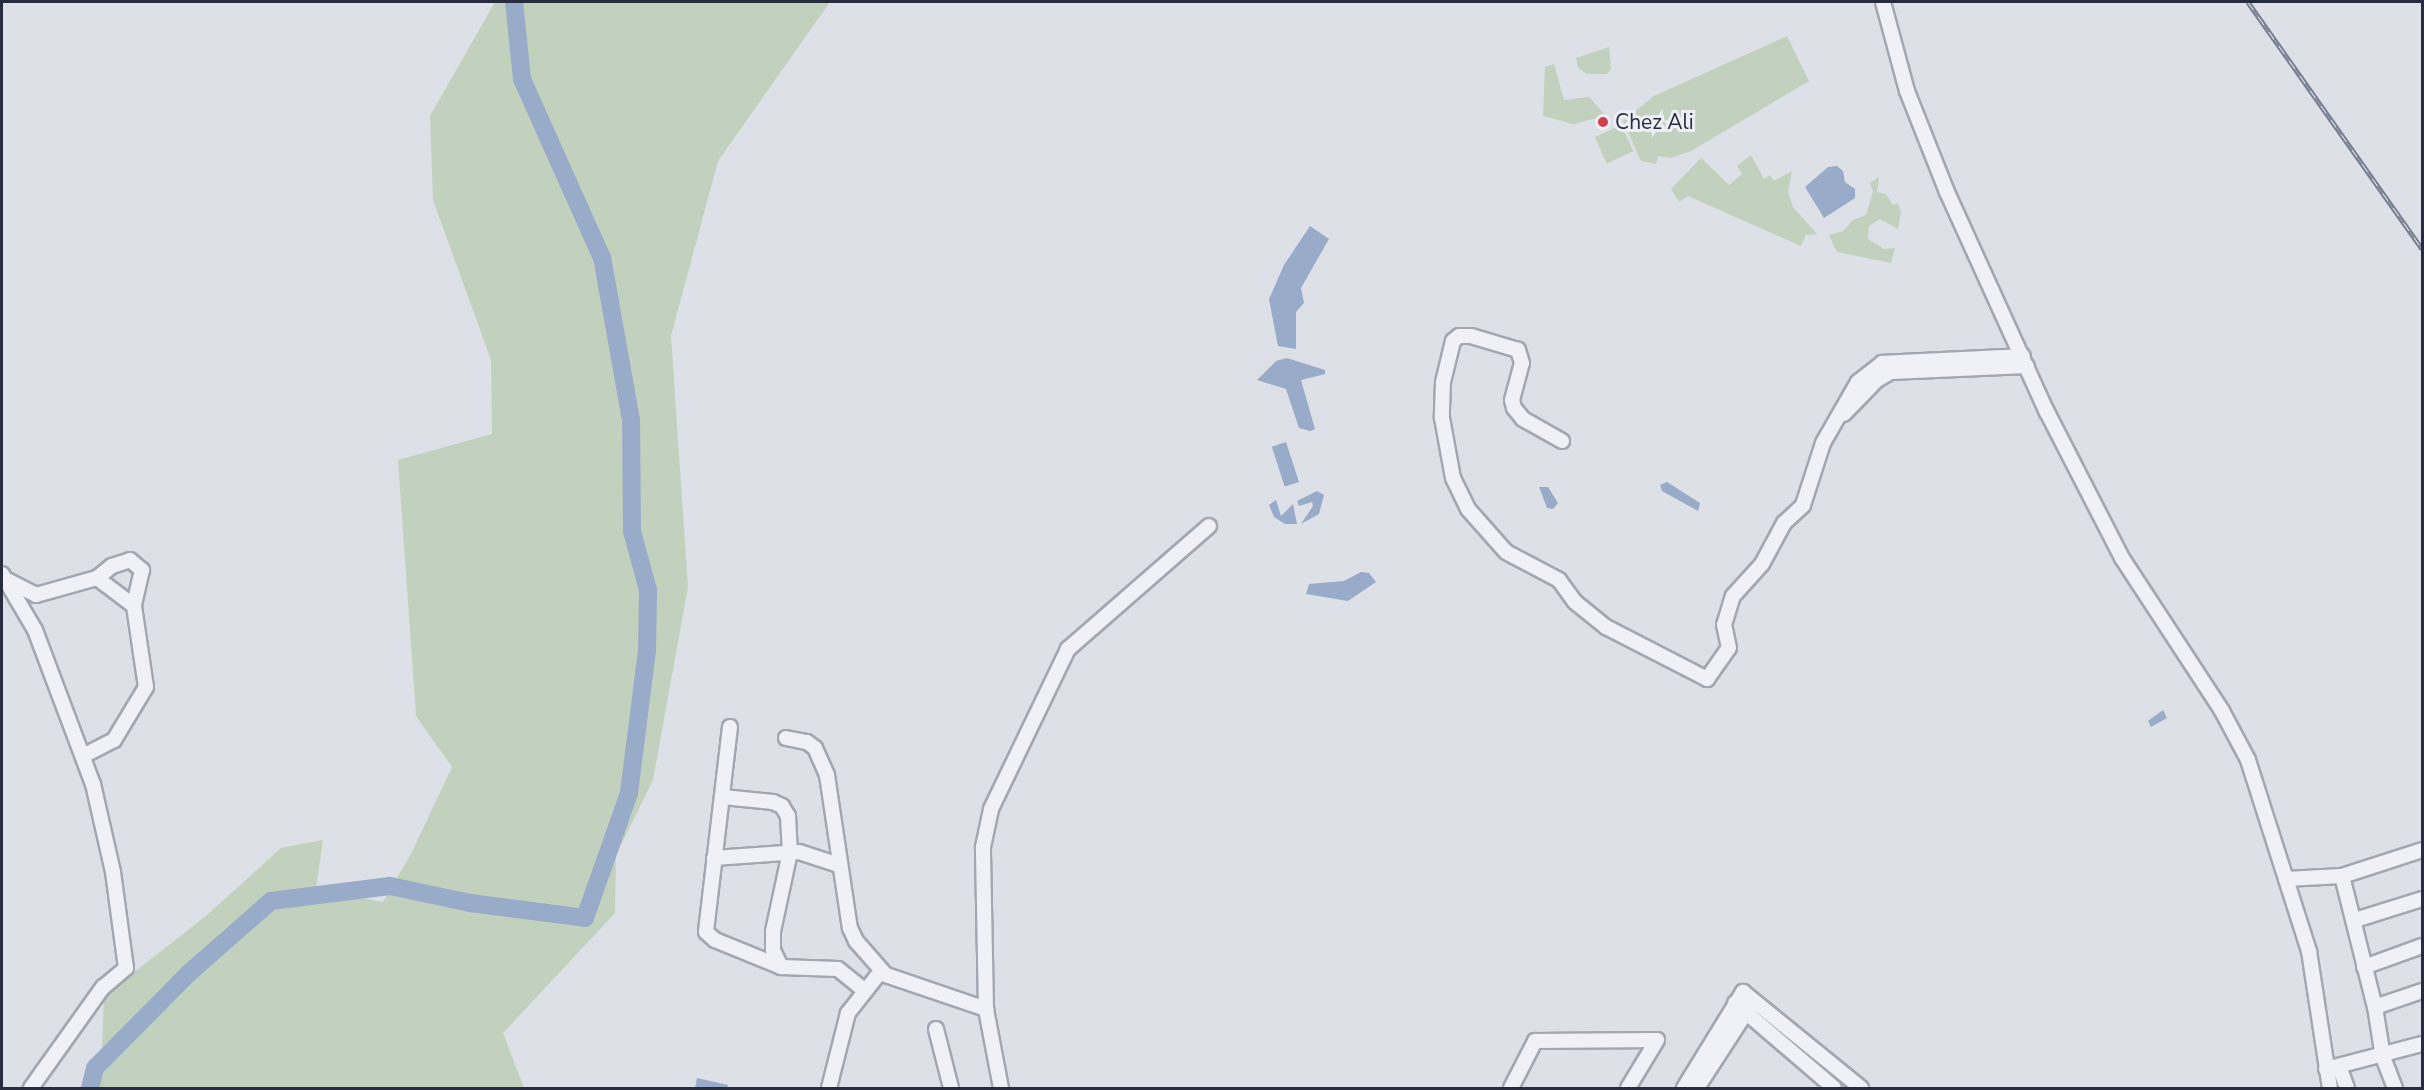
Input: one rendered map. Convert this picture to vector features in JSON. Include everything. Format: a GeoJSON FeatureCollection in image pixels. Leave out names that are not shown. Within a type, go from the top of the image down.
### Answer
{"type":"FeatureCollection","features":[{"type":"Feature","properties":{"kind":"street"},"geometry":{"type":"LineString","coordinates":[[1883,2],[1908,91],[1947,192],[2025,361],[2122,558],[2243,746],[2312,968],[2333,1068],[2330,1089]]}},
{"type":"Feature","properties":{"kind":"street"},"geometry":{"type":"LineString","coordinates":[[1563,441],[1523,419],[1514,408],[1512,399],[1522,363],[1518,350],[1471,336],[1459,336],[1453,341],[1443,382],[1442,418],[1453,478],[1468,509],[1506,552],[1559,580],[1575,602],[1606,627],[1707,679],[1729,648],[1724,625],[1732,596],[1767,559],[1784,523],[1803,505],[1812,469],[1832,426],[1855,394],[1881,376],[1891,372],[2025,361]]}},
{"type":"Feature","properties":{"kind":"street"},"geometry":{"type":"LineString","coordinates":[[1001,1089],[986,1009],[983,847],[991,809],[1068,649],[1209,526]]}},
{"type":"Feature","properties":{"kind":"street"},"geometry":{"type":"LineString","coordinates":[[3,576],[36,595],[97,578],[112,566],[130,560],[142,570],[134,606],[146,687],[114,740],[83,756]]}},
{"type":"Feature","properties":{"kind":"street"},"geometry":{"type":"LineString","coordinates":[[3,576],[35,630],[83,756],[110,856],[126,968],[103,987],[31,1089]]}},
{"type":"Feature","properties":{"kind":"street"},"geometry":{"type":"LineString","coordinates":[[97,578],[134,606]]}},
{"type":"Feature","properties":{"kind":"street"},"geometry":{"type":"LineString","coordinates":[[730,727],[706,932],[715,940],[781,967],[797,971],[835,968],[864,990]]}},
{"type":"Feature","properties":{"kind":"street"},"geometry":{"type":"LineString","coordinates":[[786,738],[807,742],[821,760],[830,784],[839,865],[852,934],[881,971],[986,1009]]}},
{"type":"Feature","properties":{"kind":"street"},"geometry":{"type":"LineString","coordinates":[[723,797],[765,800],[782,806],[789,823],[790,852],[772,931],[773,950],[781,967]]}},
{"type":"Feature","properties":{"kind":"street"},"geometry":{"type":"LineString","coordinates":[[2286,879],[2342,876],[2422,850]]}},
{"type":"Feature","properties":{"kind":"street"},"geometry":{"type":"LineString","coordinates":[[714,858],[790,852],[839,865]]}},
{"type":"Feature","properties":{"kind":"street"},"geometry":{"type":"LineString","coordinates":[[2342,876],[2355,920],[2375,1007],[2383,1057],[2395,1089]]}},
{"type":"Feature","properties":{"kind":"street"},"geometry":{"type":"LineString","coordinates":[[2355,920],[2422,899]]}},
{"type":"Feature","properties":{"kind":"street"},"geometry":{"type":"LineString","coordinates":[[2364,967],[2422,946]]}},
{"type":"Feature","properties":{"kind":"street"},"geometry":{"type":"LineString","coordinates":[[829,1089],[840,1035],[848,1013],[881,971]]}},
{"type":"Feature","properties":{"kind":"street"},"geometry":{"type":"LineString","coordinates":[[2375,1007],[2422,991]]}},
{"type":"Feature","properties":{"kind":"street"},"geometry":{"type":"LineString","coordinates":[[1745,1006],[1821,1055],[1854,1086]]}},
{"type":"Feature","properties":{"kind":"street"},"geometry":{"type":"LineString","coordinates":[[1745,1006],[1834,1089]]}},
{"type":"Feature","properties":{"kind":"street"},"geometry":{"type":"LineString","coordinates":[[1703,1086],[1745,1006]]}},
{"type":"Feature","properties":{"kind":"street"},"geometry":{"type":"LineString","coordinates":[[1684,1089],[1745,1006]]}},
{"type":"Feature","properties":{"kind":"street"},"geometry":{"type":"LineString","coordinates":[[936,1029],[951,1089]]}},
{"type":"Feature","properties":{"kind":"street"},"geometry":{"type":"LineString","coordinates":[[1511,1089],[1535,1041],[1657,1040],[1628,1089]]}},
{"type":"Feature","properties":{"kind":"street"},"geometry":{"type":"LineString","coordinates":[[2333,1068],[2383,1057],[2422,1044]]}},
{"type":"Feature","properties":{"kind":"street"},"geometry":{"type":"LineString","coordinates":[[1810,1068],[1821,1055]]}},
{"type":"Feature","properties":{"kind":"street"},"geometry":{"type":"LineString","coordinates":[[2333,1068],[2347,1089]]}},
{"type":"Feature","properties":{"kind":"green space"},"geometry":{"type":"Polygon","coordinates":[[[495,2],[830,2],[718,161],[671,336],[688,587],[653,780],[616,855],[615,913],[503,1033],[524,1088],[81,1088],[102,1050],[104,996],[207,915],[281,848],[323,840],[316,889],[383,902],[411,854],[452,767],[416,716],[398,460],[492,434],[491,360],[433,200],[430,116],[495,2]]]}},
{"type":"Feature","properties":{"kind":"green space"},"geometry":{"type":"Polygon","coordinates":[[[1787,36],[1809,81],[1691,151],[1671,158],[1658,156],[1656,164],[1641,161],[1623,121],[1654,96],[1787,36]]]}},
{"type":"Feature","properties":{"kind":"green space"},"geometry":{"type":"Polygon","coordinates":[[[1609,47],[1611,69],[1607,74],[1587,74],[1578,68],[1576,58],[1609,47]]]}},
{"type":"Feature","properties":{"kind":"green space"},"geometry":{"type":"Polygon","coordinates":[[[1554,64],[1564,100],[1589,97],[1606,116],[1573,124],[1543,116],[1545,67],[1554,64]]]}},
{"type":"Feature","properties":{"kind":"green space"},"geometry":{"type":"Polygon","coordinates":[[[1621,125],[1633,151],[1607,164],[1595,137],[1621,125]]]}},
{"type":"Feature","properties":{"kind":"green space"},"geometry":{"type":"Polygon","coordinates":[[[1751,155],[1764,179],[1770,175],[1774,181],[1792,171],[1788,192],[1793,207],[1817,234],[1806,235],[1801,246],[1688,196],[1679,202],[1671,189],[1701,158],[1729,185],[1742,174],[1737,166],[1751,155]]]}},
{"type":"Feature","properties":{"kind":"green space"},"geometry":{"type":"Polygon","coordinates":[[[1879,177],[1877,192],[1886,194],[1893,205],[1898,203],[1901,213],[1898,229],[1880,219],[1869,226],[1868,239],[1884,249],[1895,248],[1891,263],[1837,252],[1829,235],[1843,231],[1853,220],[1866,215],[1873,191],[1870,183],[1879,177]]]}},
{"type":"Feature","properties":{"kind":"water"},"geometry":{"type":"Polygon","coordinates":[[[1837,166],[1843,171],[1845,182],[1855,189],[1855,198],[1824,218],[1805,187],[1828,167],[1837,166]]]}},
{"type":"Feature","properties":{"kind":"water"},"geometry":{"type":"Polygon","coordinates":[[[1310,226],[1329,239],[1301,288],[1304,303],[1296,312],[1296,349],[1278,346],[1269,299],[1284,265],[1310,226]]]}},
{"type":"Feature","properties":{"kind":"water"},"geometry":{"type":"Polygon","coordinates":[[[1287,358],[1325,370],[1325,374],[1301,380],[1315,429],[1310,431],[1299,428],[1286,389],[1257,380],[1276,361],[1287,358]]]}},
{"type":"Feature","properties":{"kind":"water"},"geometry":{"type":"Polygon","coordinates":[[[1286,442],[1299,482],[1285,487],[1272,447],[1286,442]]]}},
{"type":"Feature","properties":{"kind":"water"},"geometry":{"type":"Polygon","coordinates":[[[1667,482],[1700,503],[1698,511],[1662,491],[1660,485],[1667,482]]]}},
{"type":"Feature","properties":{"kind":"water"},"geometry":{"type":"Polygon","coordinates":[[[1539,487],[1548,487],[1558,503],[1553,509],[1547,508],[1539,487]]]}},
{"type":"Feature","properties":{"kind":"water"},"geometry":{"type":"Polygon","coordinates":[[[1317,491],[1324,495],[1319,514],[1301,524],[1313,506],[1312,502],[1299,506],[1297,501],[1317,491]]]}},
{"type":"Feature","properties":{"kind":"water"},"geometry":{"type":"Polygon","coordinates":[[[1276,500],[1281,516],[1293,504],[1297,524],[1285,524],[1274,517],[1269,505],[1276,500]]]}},
{"type":"Feature","properties":{"kind":"water"},"geometry":{"type":"Polygon","coordinates":[[[1361,572],[1369,573],[1376,582],[1348,601],[1306,594],[1309,584],[1344,581],[1361,572]]]}},
{"type":"Feature","properties":{"kind":"water"},"geometry":{"type":"Polygon","coordinates":[[[2163,710],[2167,718],[2151,727],[2148,721],[2163,710]]]}},
{"type":"Feature","properties":{"kind":"water"},"geometry":{"type":"Polygon","coordinates":[[[697,1078],[728,1085],[727,1088],[695,1088],[697,1078]]]}},
{"type":"Feature","properties":{"kind":"waterway"},"geometry":{"type":"LineString","coordinates":[[90,1088],[95,1068],[189,973],[271,901],[390,886],[470,903],[585,918],[629,793],[647,650],[648,590],[632,531],[631,420],[602,258],[522,79],[514,2]]}},
{"type":"Feature","properties":{"kind":"railway"},"geometry":{"type":"LineString","coordinates":[[2248,2],[2422,249]]}},
{"type":"Feature","properties":{"kind":"place","name":"Chez Ali"},"geometry":{"type":"Point","coordinates":[1603,122]}}]}
